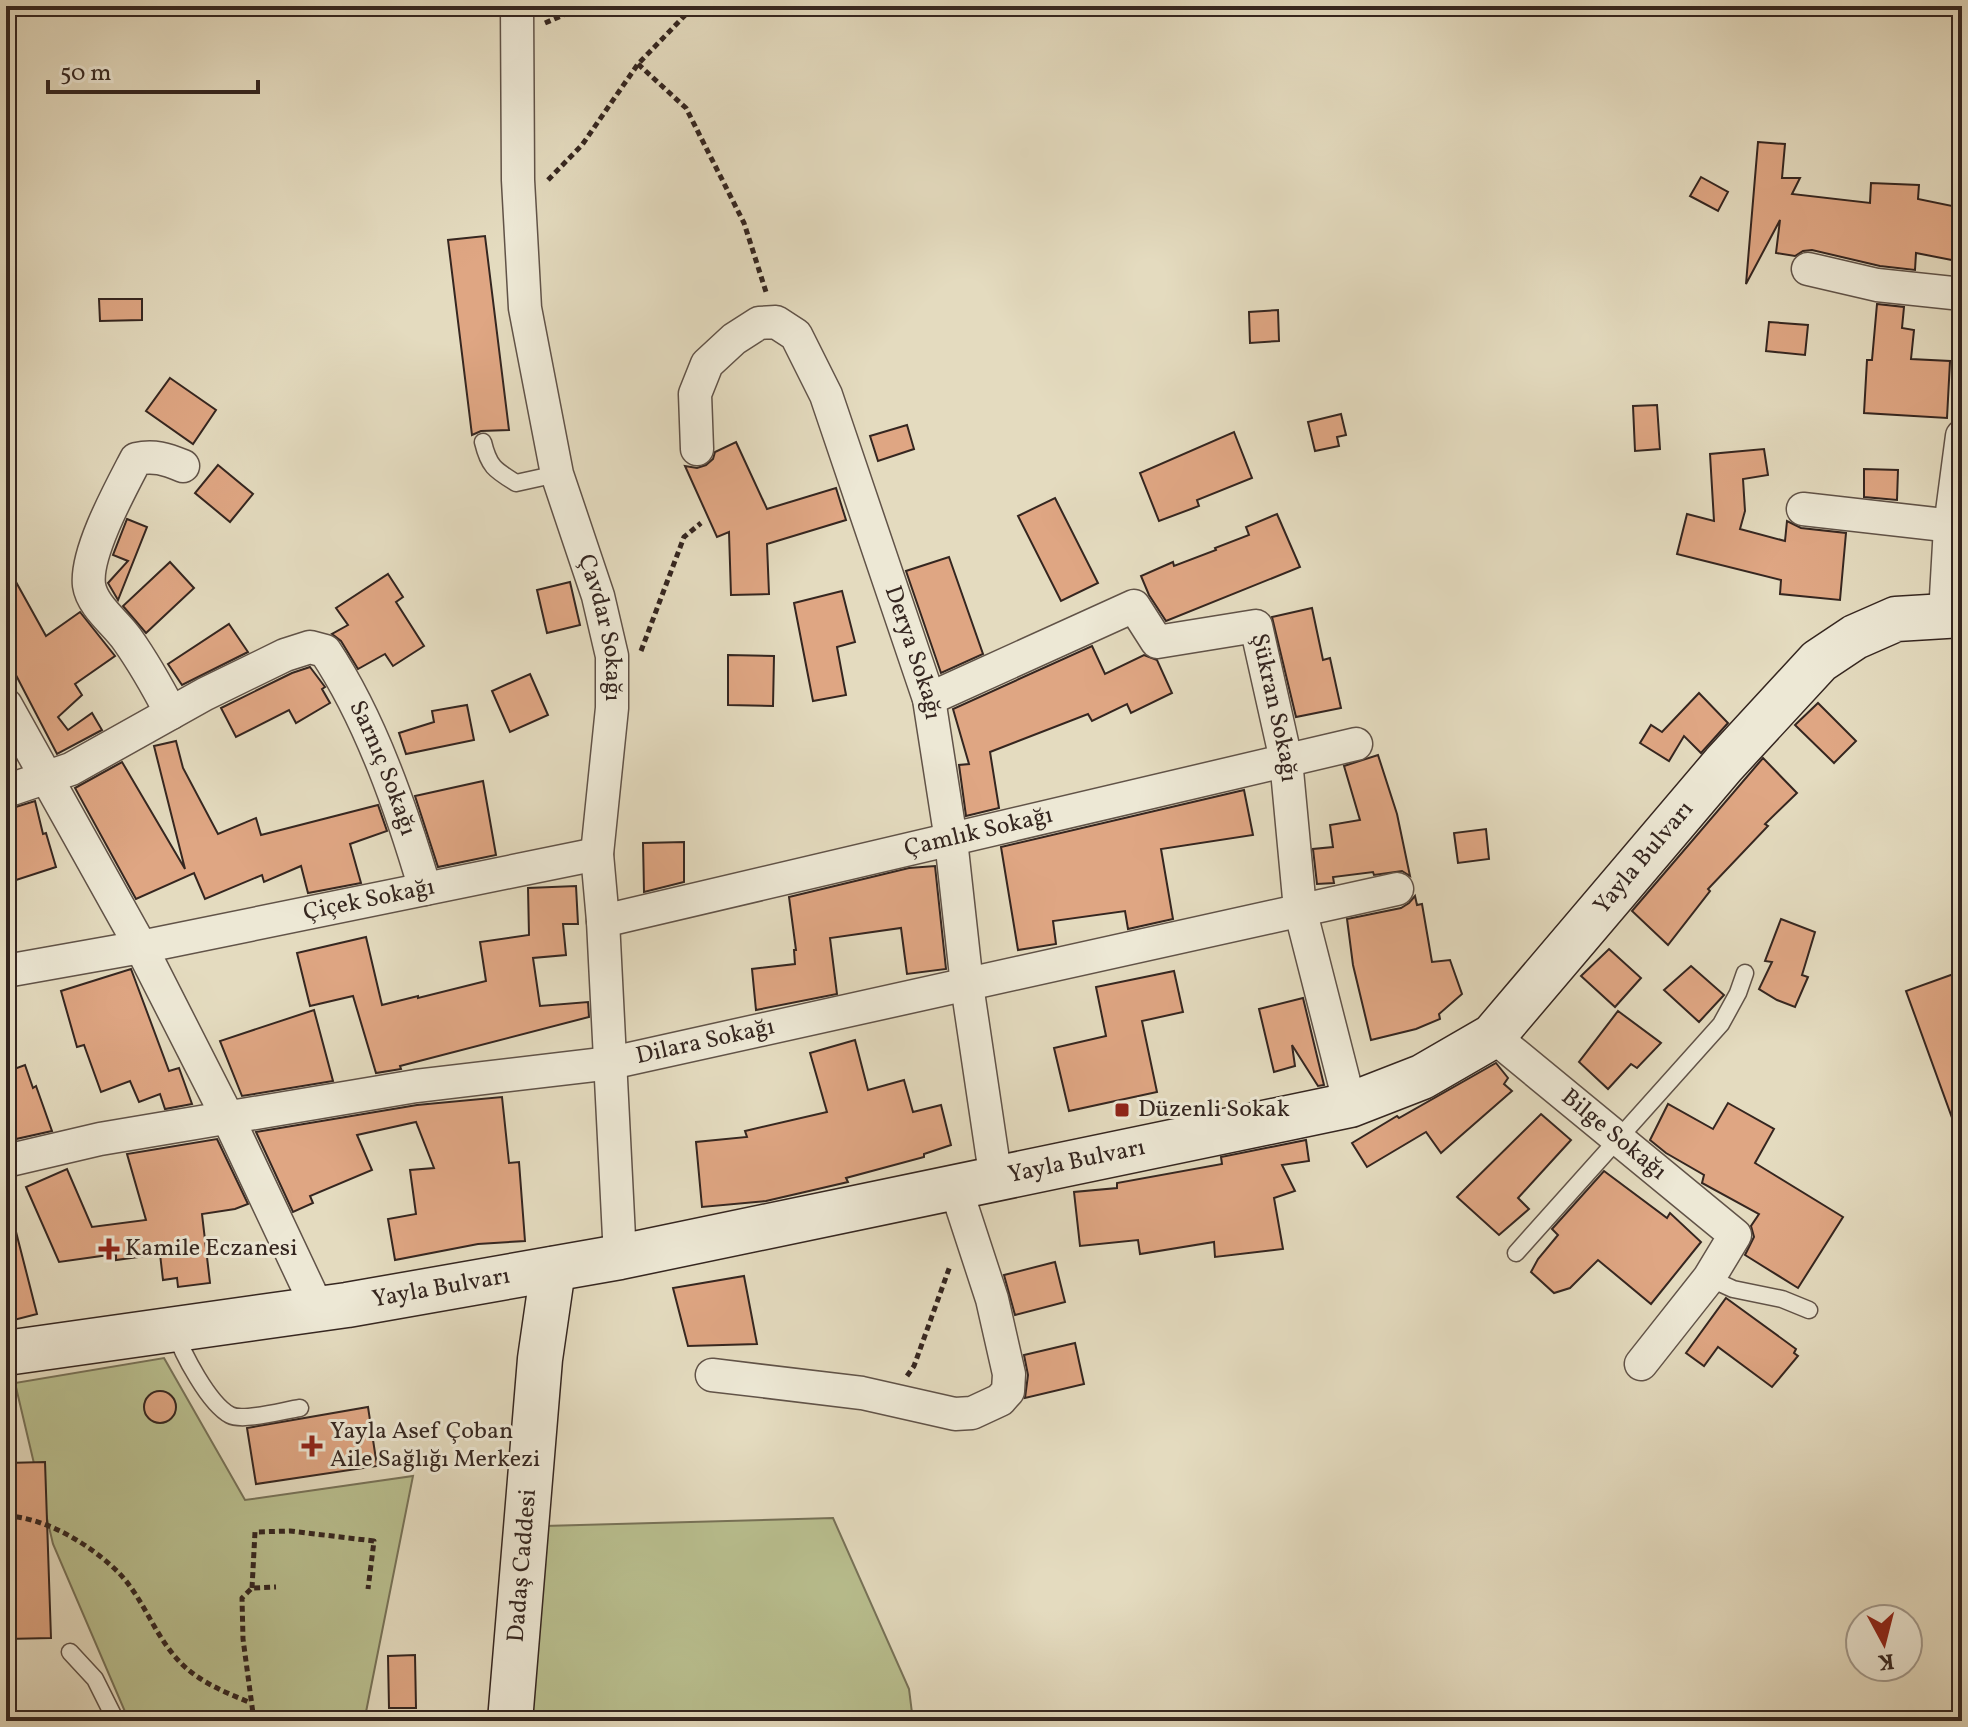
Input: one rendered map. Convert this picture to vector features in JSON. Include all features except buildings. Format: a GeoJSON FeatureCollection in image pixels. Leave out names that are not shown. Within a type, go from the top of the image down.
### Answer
{"type":"FeatureCollection","features":[{"type":"Feature","properties":{"kind":"main road","name":"Yayla Bulvarı"},"geometry":{"type":"LineString","coordinates":[[6,1353],[318,1309],[973,1197],[1350,1105],[1422,1077],[1493,1036],[1724,764],[1819,661],[1855,637],[1896,619],[1954,615]]}},
{"type":"Feature","properties":{"kind":"main road","name":"Dadaş Caddesi"},"geometry":{"type":"LineString","coordinates":[[510,1721],[537,1390],[553,1269]]}},
{"type":"Feature","properties":{"kind":"street","name":"Çavdar Sokağı"},"geometry":{"type":"LineString","coordinates":[[517,20],[525,308],[557,474],[598,596],[612,656],[612,708],[597,854],[620,1257]]}},
{"type":"Feature","properties":{"kind":"street"},"geometry":{"type":"LineString","coordinates":[[1808,269],[1877,285],[1962,294]]}},
{"type":"Feature","properties":{"kind":"street"},"geometry":{"type":"LineString","coordinates":[[697,449],[695,394],[707,364],[734,339],[759,323],[776,322]]}},
{"type":"Feature","properties":{"kind":"street","name":"Derya Sokağı"},"geometry":{"type":"LineString","coordinates":[[776,322],[796,335],[826,395],[929,699],[951,840],[967,985],[973,1197],[1009,1374],[1008,1391],[987,1409],[972,1413],[955,1414],[889,1399]]}},
{"type":"Feature","properties":{"kind":"street"},"geometry":{"type":"LineString","coordinates":[[1954,615],[1962,436]]}},
{"type":"Feature","properties":{"kind":"street"},"geometry":{"type":"LineString","coordinates":[[6,791],[71,769],[171,713],[150,672],[91,594],[89,572],[104,523],[136,459],[149,456],[183,466]]}},
{"type":"Feature","properties":{"kind":"street"},"geometry":{"type":"LineString","coordinates":[[1803,509],[1956,527]]}},
{"type":"Feature","properties":{"kind":"street","name":"Şükran Sokağı"},"geometry":{"type":"LineString","coordinates":[[929,699],[1134,606],[1157,642],[1256,626],[1286,760],[1300,909],[1350,1105]]}},
{"type":"Feature","properties":{"kind":"street","name":"Sarnıç Sokağı"},"geometry":{"type":"LineString","coordinates":[[171,713],[285,655],[310,647],[325,651],[368,732],[409,836],[425,889]]}},
{"type":"Feature","properties":{"kind":"street"},"geometry":{"type":"LineString","coordinates":[[6,705],[141,947],[228,1118],[318,1309]]}},
{"type":"Feature","properties":{"kind":"street","name":"Çamlık Sokağı"},"geometry":{"type":"LineString","coordinates":[[603,921],[1356,744]]}},
{"type":"Feature","properties":{"kind":"street","name":"Çiçek Sokağı"},"geometry":{"type":"LineString","coordinates":[[6,971],[141,947],[597,854]]}},
{"type":"Feature","properties":{"kind":"street","name":"Dilara Sokağı"},"geometry":{"type":"LineString","coordinates":[[6,1161],[100,1139],[416,1086],[611,1063],[1397,889]]}},
{"type":"Feature","properties":{"kind":"street","name":"Bilge Sokağı"},"geometry":{"type":"LineString","coordinates":[[1493,1036],[1735,1235],[1709,1278]]}},
{"type":"Feature","properties":{"kind":"street"},"geometry":{"type":"LineString","coordinates":[[1641,1364],[1709,1278]]}},
{"type":"Feature","properties":{"kind":"street"},"geometry":{"type":"LineString","coordinates":[[712,1375],[889,1399]]}},
{"type":"Feature","properties":{"kind":"lane"},"geometry":{"type":"LineString","coordinates":[[483,442],[488,461],[498,472],[516,483],[557,474]]}},
{"type":"Feature","properties":{"kind":"lane"},"geometry":{"type":"LineString","coordinates":[[1516,1253],[1721,1024],[1745,973]]}},
{"type":"Feature","properties":{"kind":"lane"},"geometry":{"type":"LineString","coordinates":[[1709,1278],[1733,1289],[1782,1299],[1809,1310]]}},
{"type":"Feature","properties":{"kind":"lane"},"geometry":{"type":"LineString","coordinates":[[174,1329],[182,1352],[196,1376],[229,1415],[240,1417],[300,1408]]}},
{"type":"Feature","properties":{"kind":"lane"},"geometry":{"type":"LineString","coordinates":[[70,1652],[95,1679],[116,1721]]}},
{"type":"Feature","properties":{"kind":"path"},"geometry":{"type":"LineString","coordinates":[[517,20],[584,6]]}},
{"type":"Feature","properties":{"kind":"path"},"geometry":{"type":"LineString","coordinates":[[520,209],[582,145],[638,64],[694,6]]}},
{"type":"Feature","properties":{"kind":"path"},"geometry":{"type":"LineString","coordinates":[[638,64],[686,108],[744,223],[776,322]]}},
{"type":"Feature","properties":{"kind":"path"},"geometry":{"type":"LineString","coordinates":[[637,661],[684,537],[701,523]]}},
{"type":"Feature","properties":{"kind":"path"},"geometry":{"type":"LineString","coordinates":[[889,1399],[914,1366],[973,1197]]}},
{"type":"Feature","properties":{"kind":"path"},"geometry":{"type":"LineString","coordinates":[[6,1516],[28,1516],[57,1528],[109,1565],[119,1573],[177,1660],[200,1680],[251,1703]]}},
{"type":"Feature","properties":{"kind":"path"},"geometry":{"type":"LineString","coordinates":[[254,1721],[243,1639],[242,1598],[252,1588],[255,1532],[290,1531],[374,1541],[368,1589]]}},
{"type":"Feature","properties":{"kind":"path"},"geometry":{"type":"LineString","coordinates":[[252,1588],[276,1587]]}},
{"type":"Feature","properties":{"kind":"green space"},"geometry":{"type":"Polygon","coordinates":[[[164,1358],[245,1500],[413,1476],[365,1717],[321,1721],[129,1721],[53,1544],[15,1383],[164,1358]]]}},
{"type":"Feature","properties":{"kind":"green space"},"geometry":{"type":"Polygon","coordinates":[[[833,1518],[909,1689],[913,1721],[535,1721],[527,1710],[544,1526],[833,1518]]]}},
{"type":"Feature","properties":{"kind":"place","name":"Düzenli Sokak"},"geometry":{"type":"Point","coordinates":[1122,1110]}},
{"type":"Feature","properties":{"kind":"place","name":"Kamile Eczanesi"},"geometry":{"type":"Point","coordinates":[109,1249]}},
{"type":"Feature","properties":{"kind":"place","name":"Yayla Asef Çoban Aile Sağlığı Merkezi"},"geometry":{"type":"Point","coordinates":[312,1446]}}]}
